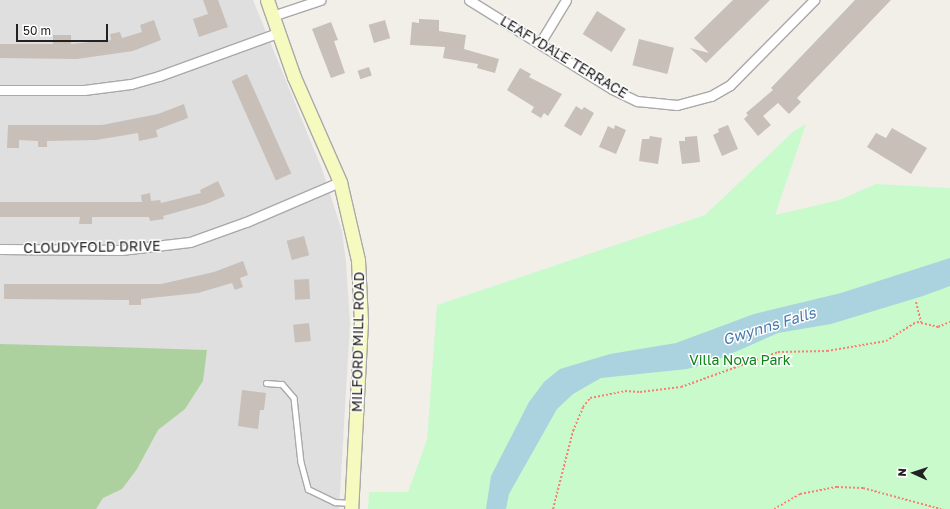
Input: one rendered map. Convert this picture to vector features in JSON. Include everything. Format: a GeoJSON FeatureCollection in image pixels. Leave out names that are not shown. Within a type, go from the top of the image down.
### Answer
{"type":"FeatureCollection","features":[{"type":"Feature","properties":{"kind":"main road","name":"MILFORD MILL ROAD"},"geometry":{"type":"LineString","coordinates":[[267,0],[277,33],[340,182],[353,229],[361,291],[352,506]]}},
{"type":"Feature","properties":{"kind":"street"},"geometry":{"type":"LineString","coordinates":[[272,16],[320,0]]}},
{"type":"Feature","properties":{"kind":"street","name":"LEAFYDALE TERRACE"},"geometry":{"type":"LineString","coordinates":[[469,0],[540,42],[618,92],[638,101],[677,105],[711,96],[730,85],[814,0]]}},
{"type":"Feature","properties":{"kind":"street"},"geometry":{"type":"LineString","coordinates":[[540,42],[566,0]]}},
{"type":"Feature","properties":{"kind":"street"},"geometry":{"type":"LineString","coordinates":[[0,90],[84,90],[131,84],[159,76],[277,33]]}},
{"type":"Feature","properties":{"kind":"street","name":"CLOUDYFOLD DRIVE"},"geometry":{"type":"LineString","coordinates":[[0,249],[121,250],[190,242],[240,225],[340,182]]}},
{"type":"Feature","properties":{"kind":"lane"},"geometry":{"type":"LineString","coordinates":[[266,382],[282,384],[294,398],[301,462],[308,489],[335,502],[352,506]]}},
{"type":"Feature","properties":{"kind":"path"},"geometry":{"type":"LineString","coordinates":[[916,302],[921,322]]}},
{"type":"Feature","properties":{"kind":"path"},"geometry":{"type":"LineString","coordinates":[[552,509],[573,432],[583,407],[590,398],[624,391],[640,392],[681,387],[778,352],[827,351],[886,341],[921,322],[938,327],[950,322]]}},
{"type":"Feature","properties":{"kind":"path"},"geometry":{"type":"LineString","coordinates":[[774,509],[800,494],[837,487],[884,492],[941,509]]}},
{"type":"Feature","properties":{"kind":"shaded area"},"geometry":{"type":"Polygon","coordinates":[[[0,0],[253,0],[322,169],[342,231],[346,262],[350,324],[339,509],[0,509],[0,0]]]}},
{"type":"Feature","properties":{"kind":"green space","name":"Villa Nova Park"},"geometry":{"type":"Polygon","coordinates":[[[806,124],[775,215],[839,200],[876,184],[950,188],[950,509],[368,509],[369,492],[408,492],[427,440],[437,305],[705,215],[794,131],[806,124]]]}},
{"type":"Feature","properties":{"kind":"green space"},"geometry":{"type":"Polygon","coordinates":[[[0,344],[207,350],[203,381],[185,409],[158,430],[137,469],[122,489],[103,498],[96,509],[0,509],[0,344]]]}},
{"type":"Feature","properties":{"kind":"water","name":"Gwynns Falls"},"geometry":{"type":"Polygon","coordinates":[[[950,258],[950,286],[923,296],[831,324],[778,333],[710,363],[687,369],[601,378],[573,394],[557,409],[509,494],[506,509],[486,509],[491,476],[529,402],[544,382],[560,369],[610,354],[676,343],[754,314],[841,293],[950,258]]]}},
{"type":"Feature","properties":{"kind":"building"},"geometry":{"type":"Polygon","coordinates":[[[203,0],[218,0],[228,27],[199,37],[193,19],[208,14],[203,0]]]}},
{"type":"Feature","properties":{"kind":"building"},"geometry":{"type":"Polygon","coordinates":[[[733,0],[770,0],[706,63],[690,48],[709,53],[694,38],[733,0]]]}},
{"type":"Feature","properties":{"kind":"building"},"geometry":{"type":"Polygon","coordinates":[[[855,0],[891,0],[797,98],[801,102],[789,114],[778,103],[763,116],[771,125],[758,136],[744,119],[748,115],[746,113],[773,90],[771,88],[855,0]]]}},
{"type":"Feature","properties":{"kind":"building"},"geometry":{"type":"Polygon","coordinates":[[[597,11],[626,29],[612,52],[583,34],[597,11]]]}},
{"type":"Feature","properties":{"kind":"building"},"geometry":{"type":"Polygon","coordinates":[[[419,19],[439,20],[439,31],[466,35],[464,49],[499,59],[495,73],[477,68],[478,64],[443,58],[445,47],[410,45],[412,22],[419,23],[419,19]]]}},
{"type":"Feature","properties":{"kind":"building"},"geometry":{"type":"Polygon","coordinates":[[[154,20],[161,40],[133,51],[77,59],[0,58],[0,44],[53,44],[53,35],[71,35],[71,44],[111,40],[110,34],[120,32],[122,38],[142,32],[140,25],[154,20]]]}},
{"type":"Feature","properties":{"kind":"building"},"geometry":{"type":"Polygon","coordinates":[[[385,20],[390,38],[374,43],[369,25],[385,20]]]}},
{"type":"Feature","properties":{"kind":"building"},"geometry":{"type":"Polygon","coordinates":[[[331,22],[338,40],[334,41],[345,73],[331,78],[312,29],[331,22]]]}},
{"type":"Feature","properties":{"kind":"building"},"geometry":{"type":"Polygon","coordinates":[[[639,39],[674,48],[667,74],[632,65],[639,39]]]}},
{"type":"Feature","properties":{"kind":"building"},"geometry":{"type":"Polygon","coordinates":[[[369,67],[372,76],[360,79],[358,71],[369,67]]]}},
{"type":"Feature","properties":{"kind":"building"},"geometry":{"type":"Polygon","coordinates":[[[520,68],[531,74],[529,77],[562,94],[548,116],[544,113],[541,118],[531,112],[534,107],[507,90],[520,68]]]}},
{"type":"Feature","properties":{"kind":"building"},"geometry":{"type":"Polygon","coordinates":[[[247,74],[291,174],[276,180],[231,81],[247,74]]]}},
{"type":"Feature","properties":{"kind":"building"},"geometry":{"type":"Polygon","coordinates":[[[184,104],[188,118],[156,130],[158,137],[139,141],[138,133],[96,140],[47,141],[47,147],[38,147],[38,141],[19,140],[19,148],[7,148],[8,125],[102,125],[158,114],[184,104]]]}},
{"type":"Feature","properties":{"kind":"building"},"geometry":{"type":"Polygon","coordinates":[[[576,106],[582,110],[584,107],[594,113],[581,136],[564,126],[576,106]]]}},
{"type":"Feature","properties":{"kind":"building"},"geometry":{"type":"Polygon","coordinates":[[[615,125],[626,130],[616,154],[599,147],[608,126],[614,129],[615,125]]]}},
{"type":"Feature","properties":{"kind":"building"},"geometry":{"type":"Polygon","coordinates":[[[728,125],[738,149],[722,156],[713,135],[719,132],[718,129],[728,125]]]}},
{"type":"Feature","properties":{"kind":"building"},"geometry":{"type":"Polygon","coordinates":[[[892,128],[927,148],[911,174],[867,147],[876,133],[886,138],[892,128]]]}},
{"type":"Feature","properties":{"kind":"building"},"geometry":{"type":"Polygon","coordinates":[[[650,136],[662,138],[658,164],[639,161],[642,139],[649,139],[650,136]]]}},
{"type":"Feature","properties":{"kind":"building"},"geometry":{"type":"Polygon","coordinates":[[[697,136],[700,162],[682,164],[679,141],[685,141],[685,137],[697,136]]]}},
{"type":"Feature","properties":{"kind":"building"},"geometry":{"type":"Polygon","coordinates":[[[218,181],[225,196],[206,204],[163,216],[164,219],[150,221],[149,217],[92,217],[92,224],[79,224],[80,217],[0,217],[0,202],[142,202],[141,195],[150,193],[151,201],[160,200],[161,203],[201,193],[200,190],[218,181]]]}},
{"type":"Feature","properties":{"kind":"building"},"geometry":{"type":"Polygon","coordinates":[[[304,236],[309,255],[292,260],[287,241],[304,236]]]}},
{"type":"Feature","properties":{"kind":"building"},"geometry":{"type":"Polygon","coordinates":[[[243,261],[248,275],[240,278],[243,287],[235,290],[232,283],[198,293],[141,299],[141,305],[129,305],[129,300],[4,299],[4,284],[161,284],[214,272],[243,261]]]}},
{"type":"Feature","properties":{"kind":"building"},"geometry":{"type":"Polygon","coordinates":[[[309,279],[310,299],[295,300],[294,280],[309,279]]]}},
{"type":"Feature","properties":{"kind":"building"},"geometry":{"type":"Polygon","coordinates":[[[309,323],[311,341],[295,343],[293,325],[309,323]]]}},
{"type":"Feature","properties":{"kind":"building"},"geometry":{"type":"Polygon","coordinates":[[[242,390],[266,393],[264,410],[260,410],[258,429],[238,426],[242,390]]]}}]}
